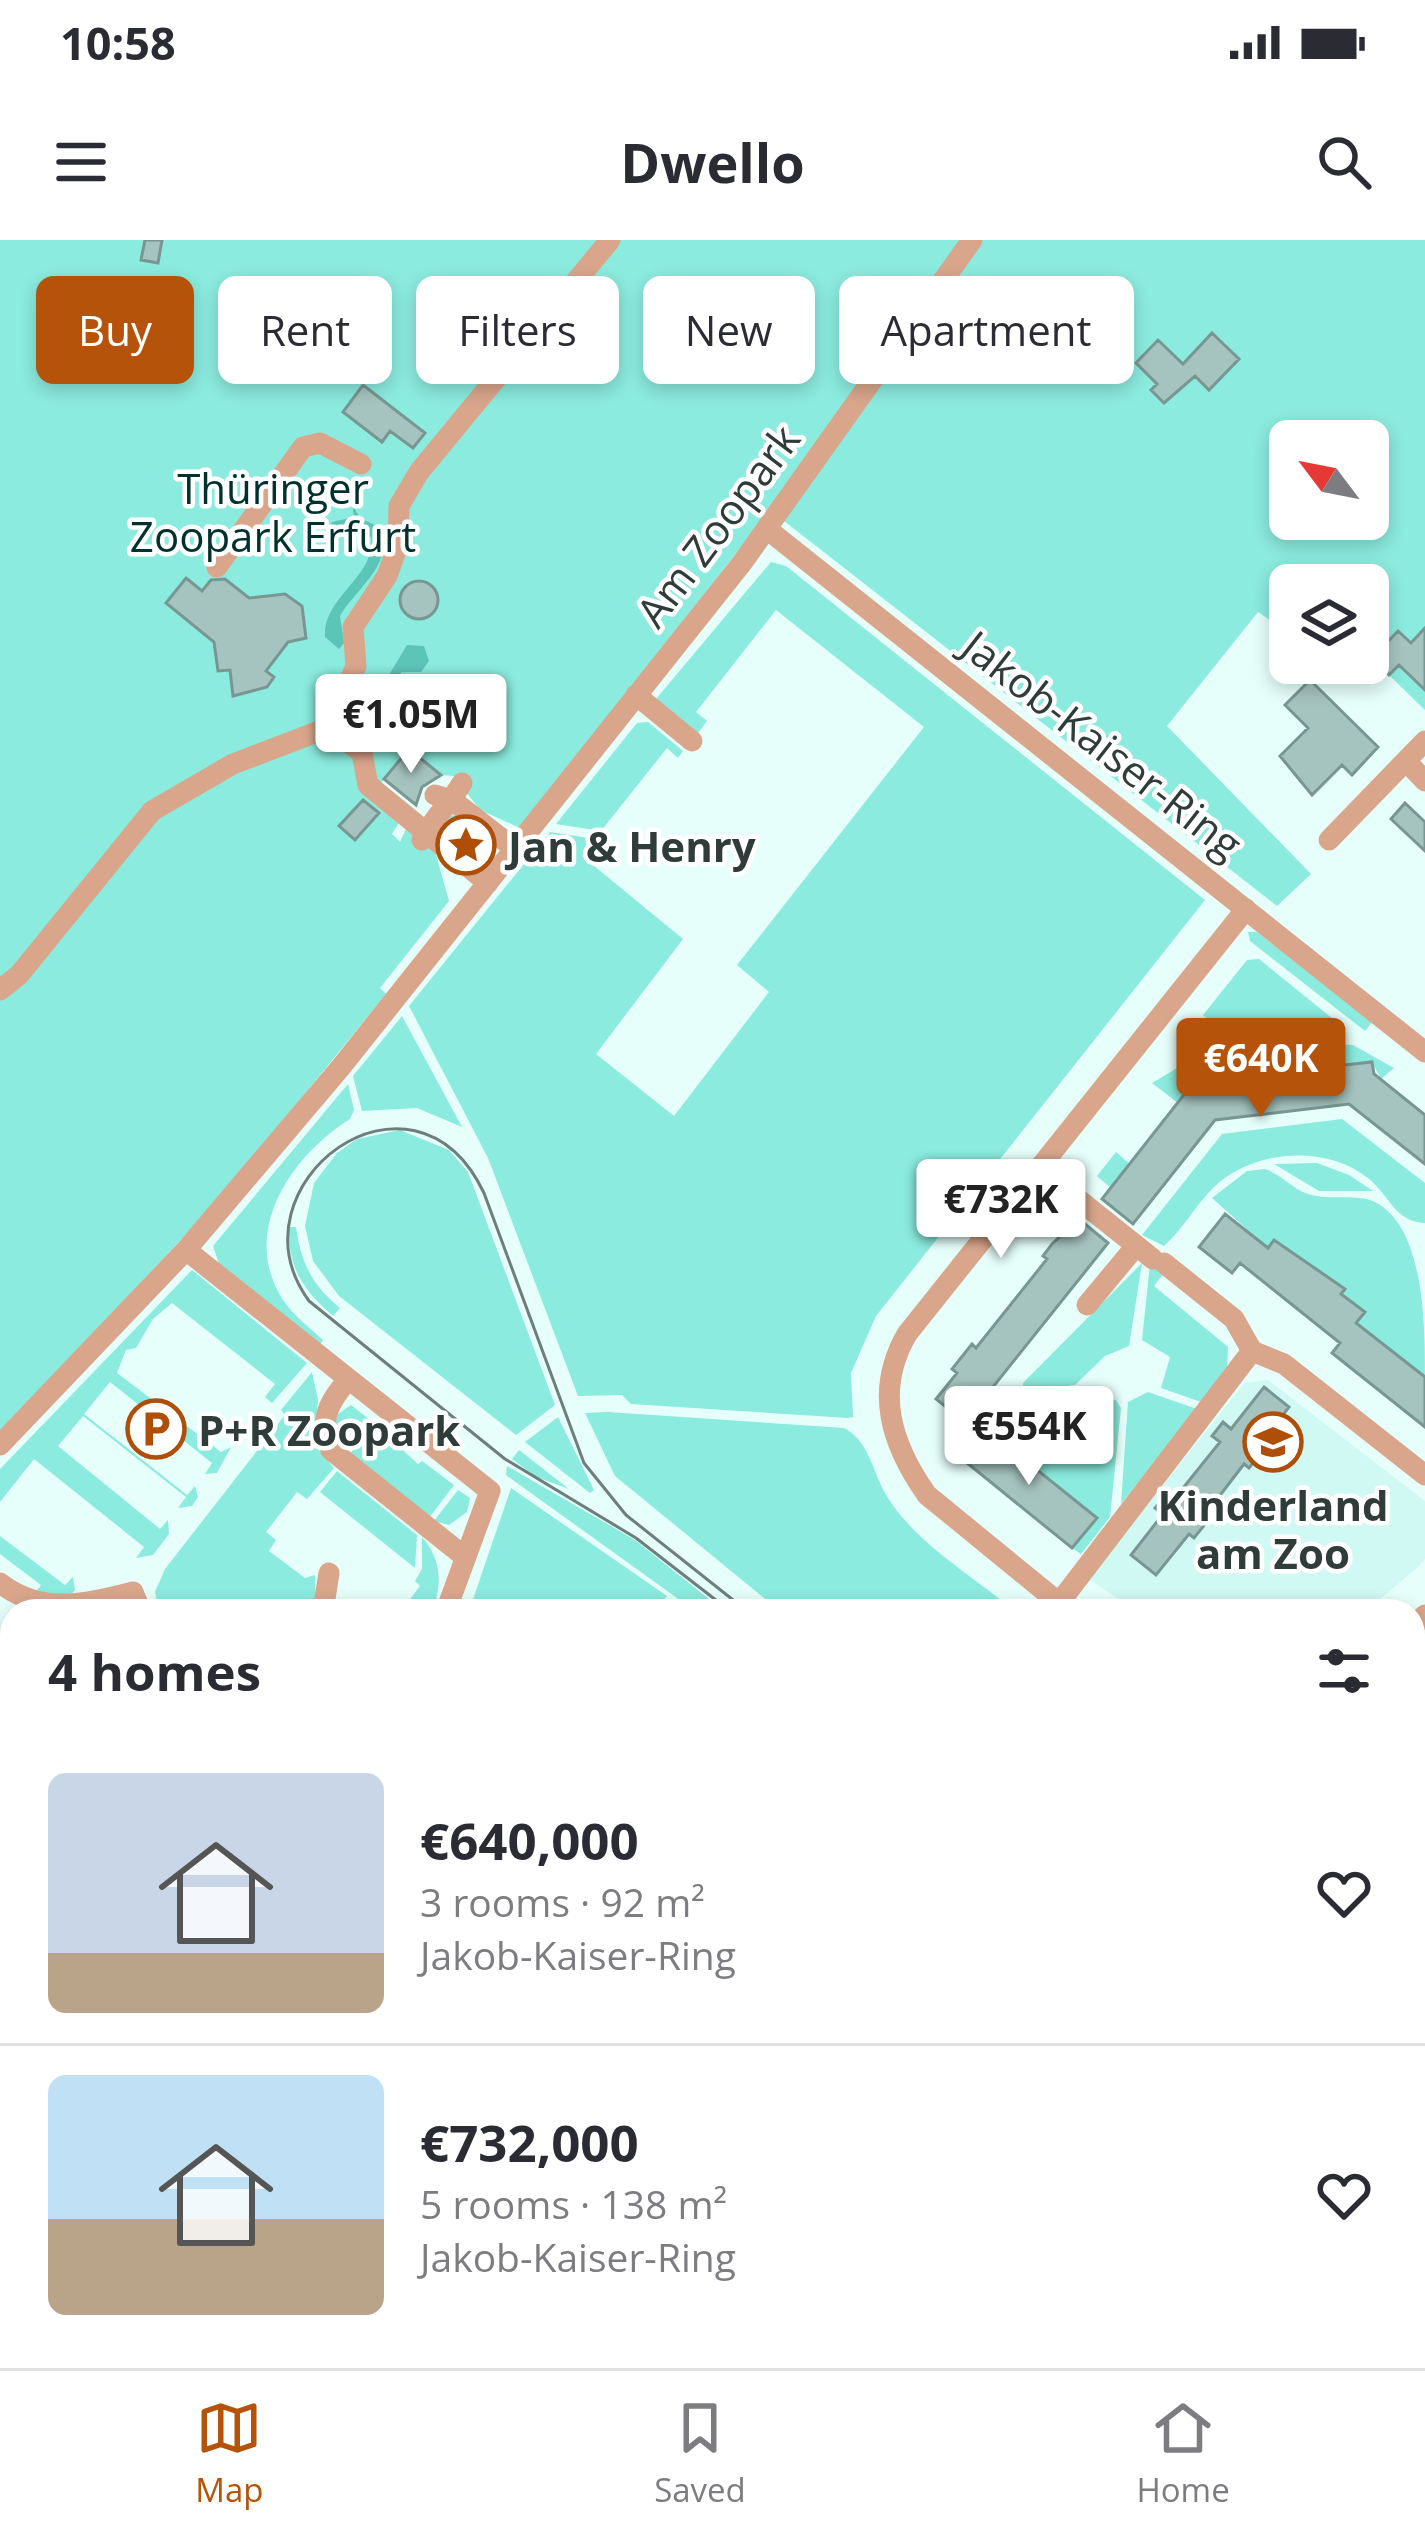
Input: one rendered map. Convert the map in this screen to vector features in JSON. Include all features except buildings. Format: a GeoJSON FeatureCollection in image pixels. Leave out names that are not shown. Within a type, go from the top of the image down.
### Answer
{"type":"FeatureCollection","features":[{"type":"Feature","properties":{"kind":"street"},"geometry":{"type":"LineString","coordinates":[[0,1012],[19,975],[152,811],[233,764],[330,728],[354,676],[353,628],[387,576],[398,545],[399,506],[418,472],[610,240]]}},
{"type":"Feature","properties":{"kind":"street","name":"Am Zoopark"},"geometry":{"type":"LineString","coordinates":[[0,1445],[186,1250],[509,845],[773,533],[972,240]]}},
{"type":"Feature","properties":{"kind":"street"},"geometry":{"type":"LineString","coordinates":[[217,567],[303,447],[320,442],[361,464]]}},
{"type":"Feature","properties":{"kind":"street","name":"Jakob-Kaiser-Ring"},"geometry":{"type":"LineString","coordinates":[[773,533],[1246,909],[907,1334],[891,1370],[887,1404],[910,1471],[927,1495],[1054,1599]]}},
{"type":"Feature","properties":{"kind":"street"},"geometry":{"type":"LineString","coordinates":[[635,695],[692,741]]}},
{"type":"Feature","properties":{"kind":"street"},"geometry":{"type":"LineString","coordinates":[[330,728],[362,753],[368,785],[482,878]]}},
{"type":"Feature","properties":{"kind":"street"},"geometry":{"type":"LineString","coordinates":[[1329,840],[1425,741]]}},
{"type":"Feature","properties":{"kind":"street"},"geometry":{"type":"LineString","coordinates":[[1406,761],[1425,781]]}},
{"type":"Feature","properties":{"kind":"street"},"geometry":{"type":"LineString","coordinates":[[420,832],[450,792],[509,845]]}},
{"type":"Feature","properties":{"kind":"street","name":"Am Zoopark"},"geometry":{"type":"LineString","coordinates":[[454,903],[482,878]]}},
{"type":"Feature","properties":{"kind":"street"},"geometry":{"type":"LineString","coordinates":[[1246,909],[1425,1052]]}},
{"type":"Feature","properties":{"kind":"street"},"geometry":{"type":"LineString","coordinates":[[0,990],[19,975]]}},
{"type":"Feature","properties":{"kind":"street"},"geometry":{"type":"LineString","coordinates":[[1039,1168],[1234,1319],[1252,1351],[1284,1364],[1425,1475]]}},
{"type":"Feature","properties":{"kind":"street"},"geometry":{"type":"LineString","coordinates":[[186,1250],[490,1491],[450,1599]]}},
{"type":"Feature","properties":{"kind":"street"},"geometry":{"type":"LineString","coordinates":[[1088,1305],[1151,1256]]}},
{"type":"Feature","properties":{"kind":"street","name":"Jakob-Kaiser-Ring"},"geometry":{"type":"LineString","coordinates":[[1070,1599],[1252,1351]]}},
{"type":"Feature","properties":{"kind":"street"},"geometry":{"type":"LineString","coordinates":[[348,1378],[322,1424],[331,1450],[465,1558]]}},
{"type":"Feature","properties":{"kind":"street"},"geometry":{"type":"LineString","coordinates":[[325,1599],[329,1573]]}},
{"type":"Feature","properties":{"kind":"street"},"geometry":{"type":"LineString","coordinates":[[98,1599],[133,1592],[136,1599]]}},
{"type":"Feature","properties":{"kind":"shaded area","name":"Kinderland am Zoo"},"geometry":{"type":"Polygon","coordinates":[[[1268,1380],[1425,1501],[1425,1559],[1380,1599],[1118,1599],[1089,1579],[1244,1383],[1268,1380]]]}},
{"type":"Feature","properties":{"kind":"green space","name":"Thüringer Zoopark Erfurt"},"geometry":{"type":"Polygon","coordinates":[[[0,240],[1425,240],[1425,637],[1420,633],[1411,643],[1425,690],[1425,710],[1389,675],[1398,664],[1389,655],[1389,564],[1269,564],[1269,620],[1258,612],[1167,726],[1311,874],[1277,906],[770,510],[520,828],[480,810],[454,776],[441,775],[409,750],[381,783],[409,806],[392,834],[400,842],[406,829],[435,851],[449,901],[380,988],[386,994],[219,1199],[0,1433],[0,240]]]}},
{"type":"Feature","properties":{"kind":"green space"},"geometry":{"type":"Polygon","coordinates":[[[771,562],[786,566],[1205,900],[876,1316],[851,1373],[853,1417],[848,1418],[631,1404],[622,1395],[578,1396],[488,1158],[409,1006],[550,832],[595,839],[582,856],[683,939],[596,1054],[674,1116],[769,992],[737,965],[924,727],[776,610],[696,712],[707,721],[698,733],[656,699],[771,562]]]}},
{"type":"Feature","properties":{"kind":"green space"},"geometry":{"type":"Polygon","coordinates":[[[648,722],[683,751],[678,758],[667,748],[601,831],[556,824],[637,723],[648,722]]]}},
{"type":"Feature","properties":{"kind":"green space"},"geometry":{"type":"Polygon","coordinates":[[[456,815],[471,822],[473,844],[467,848],[451,841],[443,829],[441,817],[456,815]]]}},
{"type":"Feature","properties":{"kind":"green space"},"geometry":{"type":"Polygon","coordinates":[[[1248,932],[1257,932],[1372,1022],[1365,1031],[1250,941],[1248,932]]]}},
{"type":"Feature","properties":{"kind":"green space"},"geometry":{"type":"Polygon","coordinates":[[[1259,959],[1343,1027],[1231,1040],[1203,1015],[1247,960],[1259,959]]]}},
{"type":"Feature","properties":{"kind":"green space"},"geometry":{"type":"Polygon","coordinates":[[[402,1016],[462,1127],[417,1108],[362,1111],[353,1076],[402,1016]]]}},
{"type":"Feature","properties":{"kind":"green space"},"geometry":{"type":"Polygon","coordinates":[[[1332,1044],[1353,1045],[1394,1068],[1381,1079],[1372,1062],[1334,1066],[1332,1044]]]}},
{"type":"Feature","properties":{"kind":"green space"},"geometry":{"type":"Polygon","coordinates":[[[1219,1053],[1222,1079],[1178,1103],[1152,1083],[1194,1058],[1219,1053]]]}},
{"type":"Feature","properties":{"kind":"green space"},"geometry":{"type":"Polygon","coordinates":[[[348,1084],[354,1110],[350,1119],[308,1153],[278,1198],[269,1223],[271,1274],[287,1306],[323,1340],[320,1345],[219,1264],[213,1246],[348,1084]]]}},
{"type":"Feature","properties":{"kind":"green space"},"geometry":{"type":"Polygon","coordinates":[[[1342,1119],[1425,1183],[1425,1223],[1400,1213],[1352,1167],[1311,1156],[1289,1156],[1229,1175],[1164,1246],[1142,1235],[1222,1134],[1342,1119]]]}},
{"type":"Feature","properties":{"kind":"green space"},"geometry":{"type":"Polygon","coordinates":[[[400,1130],[449,1150],[468,1172],[555,1405],[516,1435],[339,1296],[313,1261],[305,1226],[314,1183],[337,1153],[357,1139],[400,1130]]]}},
{"type":"Feature","properties":{"kind":"green space"},"geometry":{"type":"Polygon","coordinates":[[[1116,1152],[1130,1164],[1111,1188],[1097,1176],[1116,1152]]]}},
{"type":"Feature","properties":{"kind":"green space"},"geometry":{"type":"Polygon","coordinates":[[[1317,1163],[1373,1191],[1319,1191],[1274,1164],[1317,1163]]]}},
{"type":"Feature","properties":{"kind":"green space"},"geometry":{"type":"Polygon","coordinates":[[[1265,1169],[1305,1193],[1370,1200],[1388,1211],[1402,1229],[1418,1276],[1425,1377],[1356,1323],[1364,1312],[1341,1294],[1344,1289],[1274,1241],[1268,1248],[1212,1198],[1247,1171],[1265,1169]]]}},
{"type":"Feature","properties":{"kind":"green space"},"geometry":{"type":"Polygon","coordinates":[[[289,1227],[296,1227],[315,1282],[340,1308],[333,1316],[299,1277],[289,1227]]]}},
{"type":"Feature","properties":{"kind":"green space"},"geometry":{"type":"Polygon","coordinates":[[[1142,1263],[1129,1346],[1105,1356],[1075,1385],[1023,1392],[1023,1383],[1142,1263]]]}},
{"type":"Feature","properties":{"kind":"green space"},"geometry":{"type":"Polygon","coordinates":[[[1150,1264],[1163,1274],[1154,1286],[1228,1347],[1227,1370],[1201,1402],[1161,1388],[1170,1357],[1142,1340],[1150,1264]]]}},
{"type":"Feature","properties":{"kind":"green space"},"geometry":{"type":"Polygon","coordinates":[[[192,1270],[307,1363],[272,1403],[265,1397],[275,1384],[172,1303],[153,1319],[136,1348],[126,1350],[117,1373],[221,1452],[231,1447],[217,1473],[205,1474],[212,1463],[110,1382],[84,1414],[187,1495],[195,1486],[198,1497],[192,1506],[178,1508],[186,1497],[83,1416],[58,1446],[160,1529],[168,1520],[169,1534],[153,1555],[136,1558],[144,1547],[34,1459],[0,1502],[0,1469],[192,1270]]]}},
{"type":"Feature","properties":{"kind":"green space"},"geometry":{"type":"Polygon","coordinates":[[[312,1372],[318,1400],[314,1444],[334,1468],[307,1499],[297,1492],[266,1532],[276,1540],[269,1551],[305,1578],[315,1575],[316,1599],[156,1599],[165,1569],[285,1415],[281,1410],[312,1372]]]}},
{"type":"Feature","properties":{"kind":"green space"},"geometry":{"type":"Polygon","coordinates":[[[1148,1392],[1197,1409],[1121,1504],[1128,1402],[1148,1392]]]}},
{"type":"Feature","properties":{"kind":"green space"},"geometry":{"type":"Polygon","coordinates":[[[1081,1393],[1097,1401],[1116,1400],[1121,1408],[1110,1517],[1081,1554],[1072,1548],[1096,1517],[986,1429],[972,1445],[966,1440],[1013,1403],[1081,1393]]]}},
{"type":"Feature","properties":{"kind":"green space"},"geometry":{"type":"Polygon","coordinates":[[[351,1405],[370,1420],[345,1453],[333,1439],[335,1416],[351,1405]]]}},
{"type":"Feature","properties":{"kind":"green space"},"geometry":{"type":"Polygon","coordinates":[[[585,1413],[844,1428],[860,1441],[900,1515],[999,1599],[765,1599],[615,1476],[585,1413]]]}},
{"type":"Feature","properties":{"kind":"green space"},"geometry":{"type":"Polygon","coordinates":[[[558,1417],[594,1490],[590,1493],[525,1442],[558,1417]]]}},
{"type":"Feature","properties":{"kind":"green space"},"geometry":{"type":"Polygon","coordinates":[[[374,1424],[418,1464],[422,1461],[454,1485],[429,1518],[349,1455],[374,1424]]]}},
{"type":"Feature","properties":{"kind":"green space"},"geometry":{"type":"Polygon","coordinates":[[[519,1450],[569,1489],[536,1477],[512,1459],[519,1450]]]}},
{"type":"Feature","properties":{"kind":"green space"},"geometry":{"type":"Polygon","coordinates":[[[507,1466],[635,1540],[709,1599],[678,1599],[506,1475],[507,1466]]]}},
{"type":"Feature","properties":{"kind":"green space"},"geometry":{"type":"Polygon","coordinates":[[[337,1471],[417,1535],[415,1568],[320,1492],[337,1471]]]}},
{"type":"Feature","properties":{"kind":"green space"},"geometry":{"type":"Polygon","coordinates":[[[511,1488],[667,1596],[665,1599],[473,1599],[511,1488]]]}},
{"type":"Feature","properties":{"kind":"green space"},"geometry":{"type":"Polygon","coordinates":[[[458,1490],[470,1498],[467,1512],[449,1525],[434,1521],[458,1490]]]}},
{"type":"Feature","properties":{"kind":"green space"},"geometry":{"type":"Polygon","coordinates":[[[0,1536],[65,1585],[73,1577],[75,1590],[70,1596],[34,1594],[41,1585],[0,1554],[0,1536]]]}},
{"type":"Feature","properties":{"kind":"green space"},"geometry":{"type":"Polygon","coordinates":[[[422,1537],[438,1572],[436,1599],[410,1599],[420,1586],[415,1581],[422,1569],[422,1537]]]}},
{"type":"Feature","properties":{"kind":"water"},"geometry":{"type":"Polygon","coordinates":[[[352,504],[360,518],[377,526],[383,551],[373,574],[340,616],[344,643],[339,649],[325,637],[326,623],[366,563],[371,537],[345,529],[325,536],[332,522],[354,517],[352,504]]]}},
{"type":"Feature","properties":{"kind":"water"},"geometry":{"type":"Polygon","coordinates":[[[407,645],[424,646],[429,661],[421,672],[401,672],[399,682],[408,696],[396,699],[386,680],[407,645]]]}},
{"type":"Feature","properties":{"kind":"tram line"},"geometry":{"type":"LineString","coordinates":[[715,1599],[636,1538],[505,1459],[309,1301],[289,1257],[291,1214],[309,1177],[338,1148],[375,1131],[415,1131],[453,1150],[484,1193],[584,1463],[626,1515],[732,1599]]}},
{"type":"Feature","properties":{"kind":"place","name":"Jan & Henry"},"geometry":{"type":"Point","coordinates":[466,845]}},
{"type":"Feature","properties":{"kind":"place","name":"P+R Zoopark"},"geometry":{"type":"Point","coordinates":[156,1429]}},
{"type":"Feature","properties":{"kind":"place","name":"Kinderland am Zoo"},"geometry":{"type":"Point","coordinates":[1273,1442]}}]}
